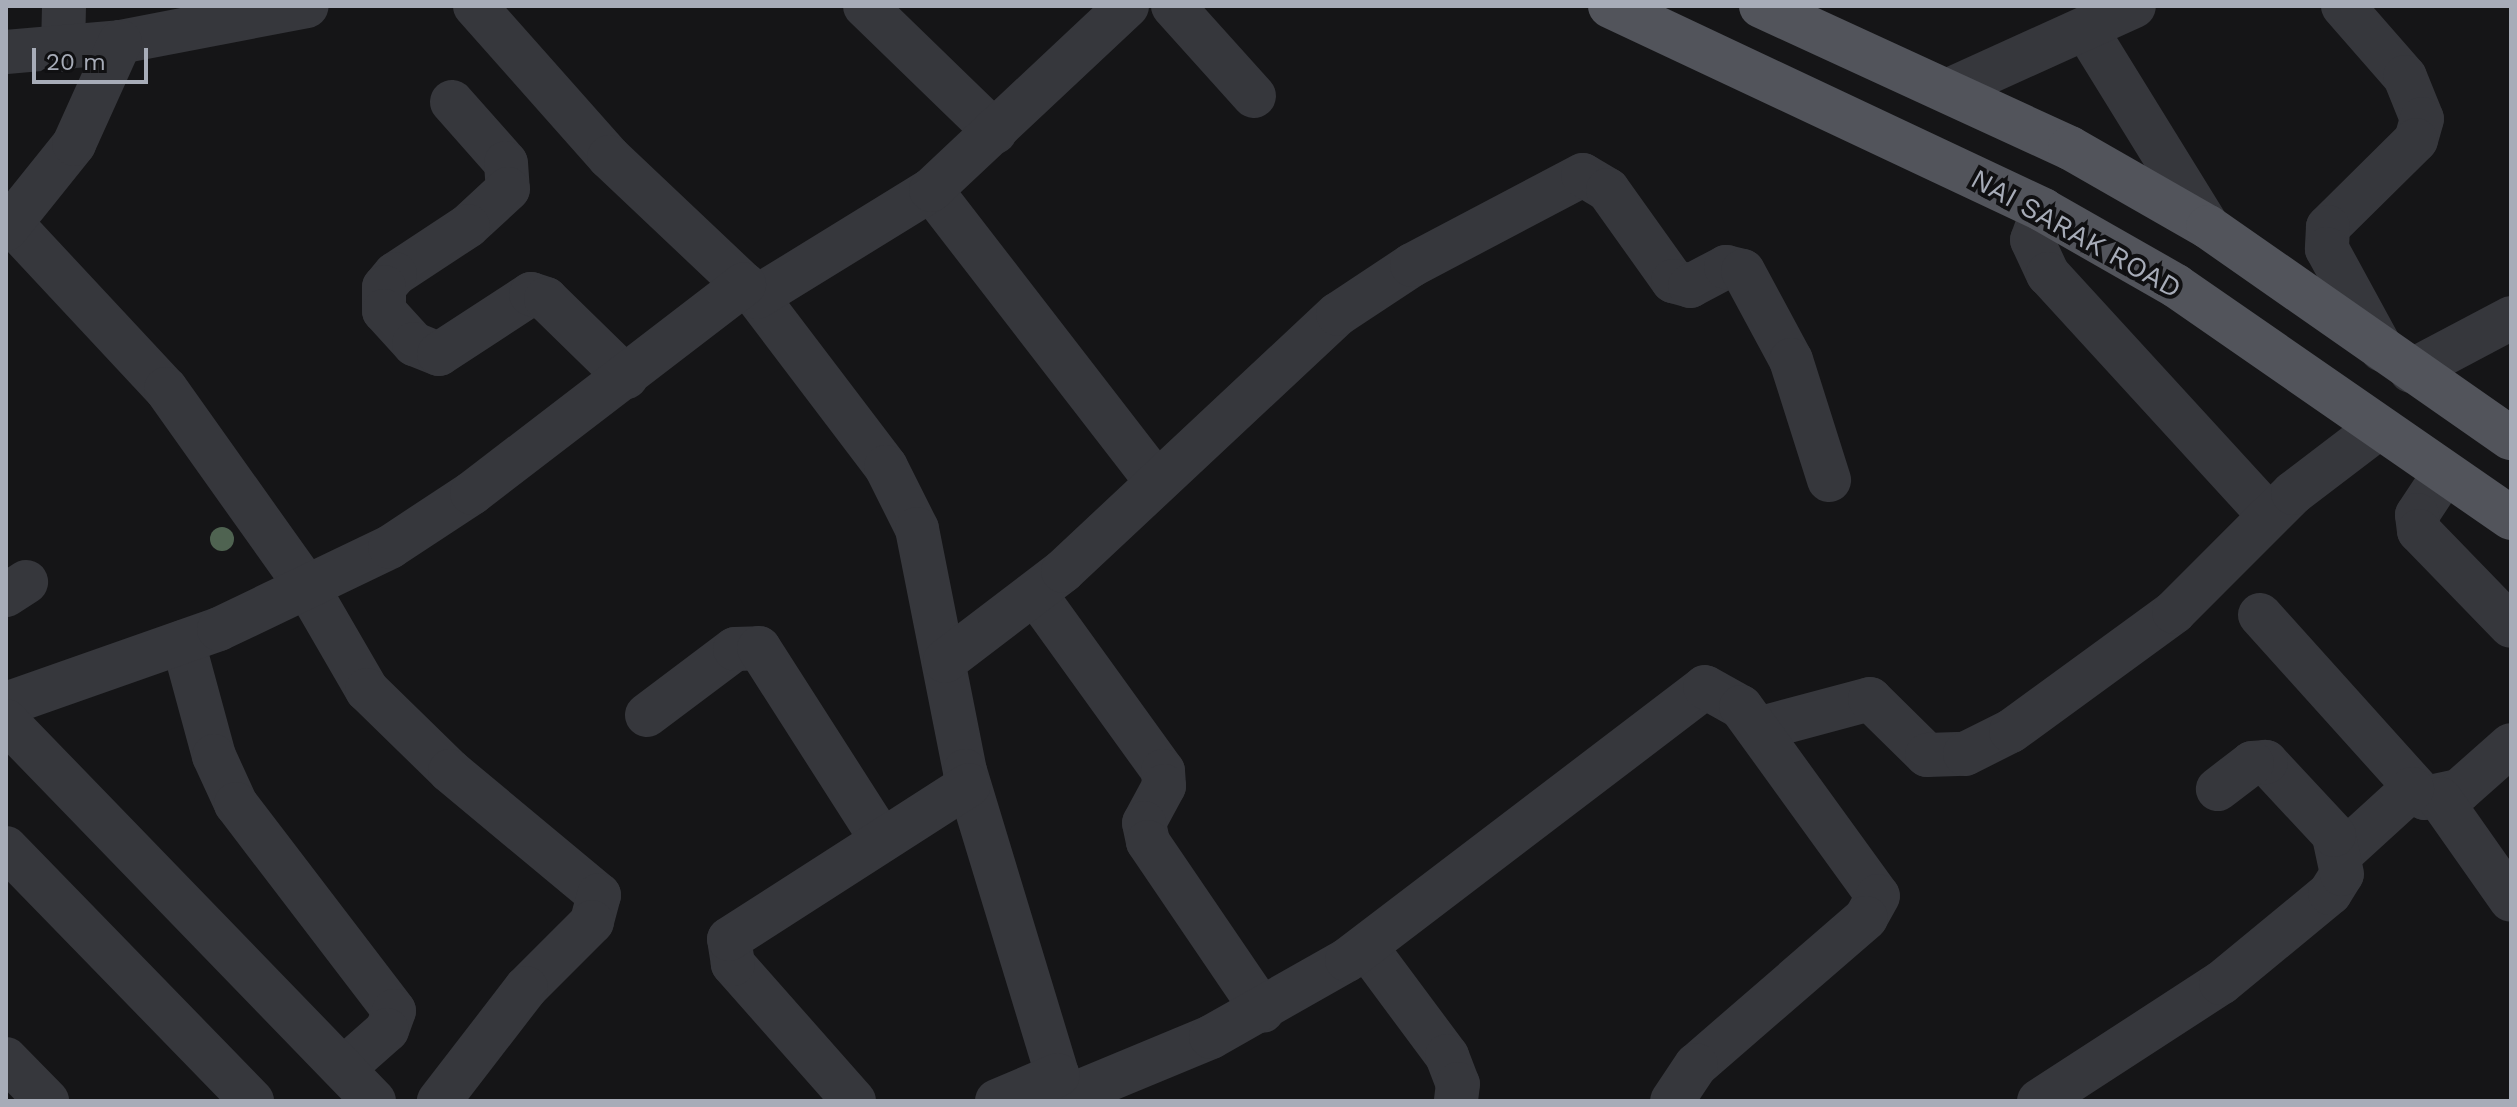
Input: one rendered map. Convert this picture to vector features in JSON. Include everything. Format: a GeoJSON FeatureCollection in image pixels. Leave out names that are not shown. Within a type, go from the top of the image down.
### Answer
{"type":"FeatureCollection","features":[{"type":"Feature","properties":{"kind":"main road","name":"NAI SARAK ROAD"},"geometry":{"type":"LineString","coordinates":[[1610,6],[2043,210],[2176,286],[2377,429],[2511,518]]}},
{"type":"Feature","properties":{"kind":"main road"},"geometry":{"type":"LineString","coordinates":[[1761,6],[2070,148],[2208,227],[2396,361],[2511,438]]}},
{"type":"Feature","properties":{"kind":"street"},"geometry":{"type":"LineString","coordinates":[[63,50],[64,6]]}},
{"type":"Feature","properties":{"kind":"street"},"geometry":{"type":"LineString","coordinates":[[6,52],[63,50],[120,42],[307,6]]}},
{"type":"Feature","properties":{"kind":"street"},"geometry":{"type":"LineString","coordinates":[[475,6],[609,157],[750,290],[886,467],[917,529],[969,785],[1062,1091]]}},
{"type":"Feature","properties":{"kind":"street"},"geometry":{"type":"LineString","coordinates":[[865,6],[995,132]]}},
{"type":"Feature","properties":{"kind":"street"},"geometry":{"type":"LineString","coordinates":[[6,704],[183,642],[309,590],[472,493],[626,377],[750,290],[931,190],[1127,6]]}},
{"type":"Feature","properties":{"kind":"street"},"geometry":{"type":"LineString","coordinates":[[1173,6],[1254,96]]}},
{"type":"Feature","properties":{"kind":"street"},"geometry":{"type":"LineString","coordinates":[[2343,6],[2405,77],[2422,119],[2416,140],[2328,227],[2327,249],[2396,361],[2511,318]]}},
{"type":"Feature","properties":{"kind":"street"},"geometry":{"type":"LineString","coordinates":[[1949,90],[2106,16],[2208,227]]}},
{"type":"Feature","properties":{"kind":"street"},"geometry":{"type":"LineString","coordinates":[[120,42],[74,144],[8,226],[166,389],[309,590],[367,690],[450,771],[599,895],[592,922],[526,988],[453,1096]]}},
{"type":"Feature","properties":{"kind":"street"},"geometry":{"type":"LineString","coordinates":[[452,102],[506,163],[508,189],[468,226],[395,274],[384,287],[384,311],[414,344],[439,354],[531,294],[546,299],[626,377]]}},
{"type":"Feature","properties":{"kind":"street"},"geometry":{"type":"LineString","coordinates":[[945,661],[1036,595],[1338,314],[1440,249],[1583,175],[1608,190],[1673,281],[1690,286],[1726,267],[1743,271],[1791,360],[1829,480]]}},
{"type":"Feature","properties":{"kind":"street"},"geometry":{"type":"LineString","coordinates":[[931,190],[1156,481]]}},
{"type":"Feature","properties":{"kind":"street"},"geometry":{"type":"LineString","coordinates":[[2043,210],[2032,240],[2048,274],[2269,515]]}},
{"type":"Feature","properties":{"kind":"street"},"geometry":{"type":"LineString","coordinates":[[1758,729],[1870,699],[1927,755],[1965,754],[2011,731],[2174,612],[2269,515],[2377,429]]}},
{"type":"Feature","properties":{"kind":"street"},"geometry":{"type":"LineString","coordinates":[[2444,474],[2417,515],[2419,531],[2511,626]]}},
{"type":"Feature","properties":{"kind":"street"},"geometry":{"type":"LineString","coordinates":[[1036,595],[1163,771],[1161,795],[1144,823],[1148,842],[1263,1011]]}},
{"type":"Feature","properties":{"kind":"street"},"geometry":{"type":"LineString","coordinates":[[2260,615],[2426,794],[2511,900]]}},
{"type":"Feature","properties":{"kind":"street"},"geometry":{"type":"LineString","coordinates":[[183,642],[214,756],[236,804],[394,1011],[387,1030],[344,1068]]}},
{"type":"Feature","properties":{"kind":"street"},"geometry":{"type":"LineString","coordinates":[[647,715],[735,649],[759,648],[882,840]]}},
{"type":"Feature","properties":{"kind":"street"},"geometry":{"type":"LineString","coordinates":[[997,1101],[1062,1091],[1263,1011],[1366,947],[1535,824],[1693,691],[1705,687],[1731,697],[1758,729],[1878,896],[1866,918],[1696,1065],[1672,1101]]}},
{"type":"Feature","properties":{"kind":"street"},"geometry":{"type":"LineString","coordinates":[[6,721],[374,1101]]}},
{"type":"Feature","properties":{"kind":"street"},"geometry":{"type":"LineString","coordinates":[[2342,853],[2426,794],[2511,745]]}},
{"type":"Feature","properties":{"kind":"street"},"geometry":{"type":"LineString","coordinates":[[2039,1101],[2277,938],[2330,893],[2342,874],[2342,853],[2266,762],[2252,763],[2218,789]]}},
{"type":"Feature","properties":{"kind":"street"},"geometry":{"type":"LineString","coordinates":[[854,1101],[727,952],[736,931],[969,785]]}},
{"type":"Feature","properties":{"kind":"street"},"geometry":{"type":"LineString","coordinates":[[6,848],[252,1101]]}},
{"type":"Feature","properties":{"kind":"street"},"geometry":{"type":"LineString","coordinates":[[1366,947],[1447,1056],[1458,1084],[1456,1101]]}},
{"type":"Feature","properties":{"kind":"street"},"geometry":{"type":"LineString","coordinates":[[6,1059],[47,1101]]}}]}
